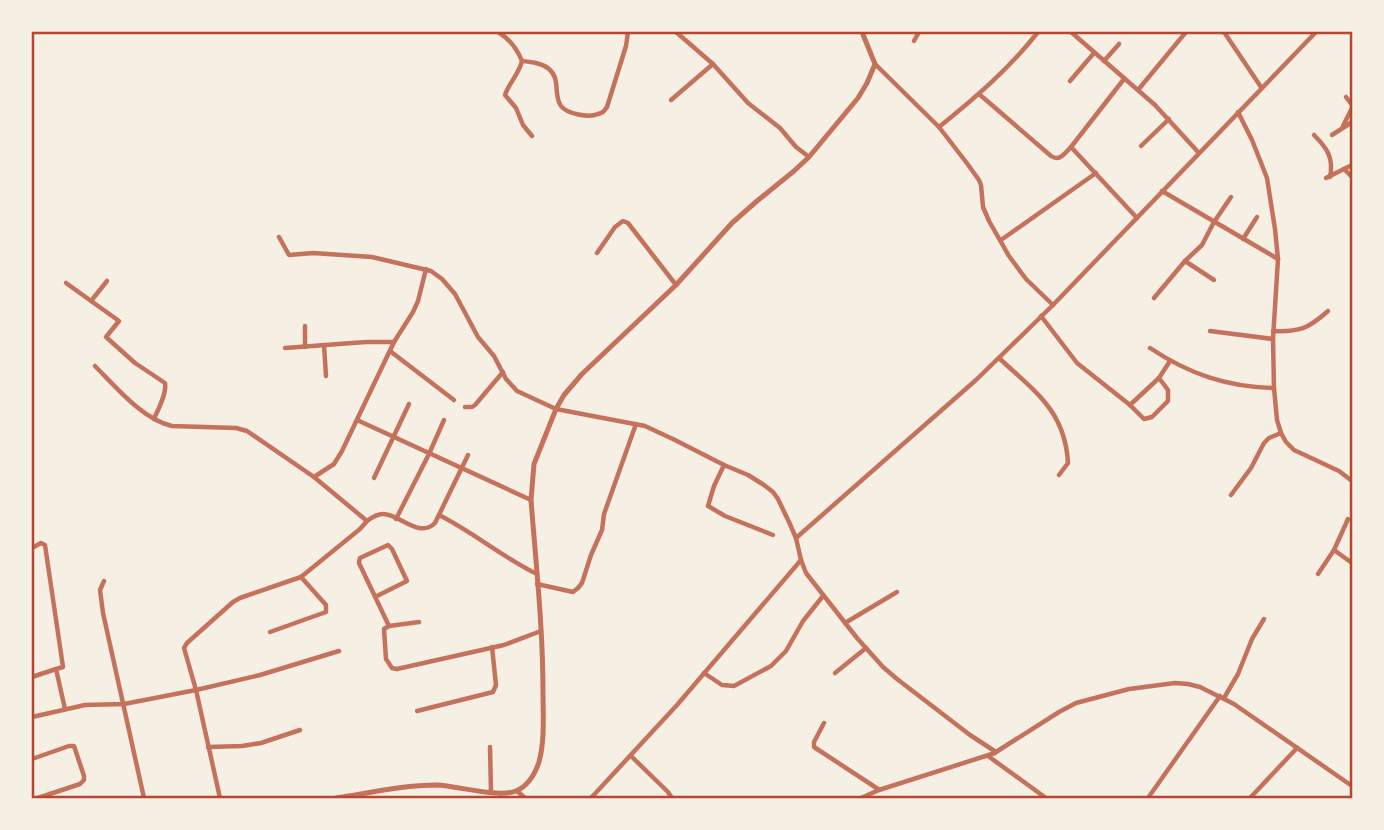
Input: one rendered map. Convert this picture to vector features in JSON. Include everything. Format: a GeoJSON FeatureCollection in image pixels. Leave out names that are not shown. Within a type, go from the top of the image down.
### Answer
{"type":"FeatureCollection","features":[{"type":"Feature","properties":{"kind":"street"},"geometry":{"type":"LineString","coordinates":[[498,32],[506,36],[522,61],[505,95],[532,136]]}},
{"type":"Feature","properties":{"kind":"street"},"geometry":{"type":"LineString","coordinates":[[522,61],[547,67],[552,72],[562,108],[589,116],[596,115],[607,107],[628,32]]}},
{"type":"Feature","properties":{"kind":"street"},"geometry":{"type":"LineString","coordinates":[[676,32],[713,64],[748,103],[780,128],[796,147],[809,157]]}},
{"type":"Feature","properties":{"kind":"street"},"geometry":{"type":"LineString","coordinates":[[862,32],[875,64],[939,127],[979,180],[983,207],[1009,256],[1026,279],[1053,305]]}},
{"type":"Feature","properties":{"kind":"street"},"geometry":{"type":"LineString","coordinates":[[914,41],[919,32]]}},
{"type":"Feature","properties":{"kind":"street"},"geometry":{"type":"LineString","coordinates":[[939,127],[1015,60],[1035,32]]}},
{"type":"Feature","properties":{"kind":"street"},"geometry":{"type":"LineString","coordinates":[[1071,32],[1169,119],[1198,152]]}},
{"type":"Feature","properties":{"kind":"street"},"geometry":{"type":"LineString","coordinates":[[1138,90],[1186,32]]}},
{"type":"Feature","properties":{"kind":"street"},"geometry":{"type":"LineString","coordinates":[[1224,32],[1261,88]]}},
{"type":"Feature","properties":{"kind":"street"},"geometry":{"type":"LineString","coordinates":[[796,538],[882,465],[999,358],[1316,32]]}},
{"type":"Feature","properties":{"kind":"street"},"geometry":{"type":"LineString","coordinates":[[1104,61],[1119,44]]}},
{"type":"Feature","properties":{"kind":"street"},"geometry":{"type":"LineString","coordinates":[[1070,80],[1094,53]]}},
{"type":"Feature","properties":{"kind":"street"},"geometry":{"type":"LineString","coordinates":[[671,100],[713,64]]}},
{"type":"Feature","properties":{"kind":"street"},"geometry":{"type":"LineString","coordinates":[[336,799],[434,785],[502,793],[517,791],[529,781],[534,774],[541,749],[543,707],[542,631],[531,500],[534,464],[556,409],[582,374],[676,285],[733,223],[809,157],[858,98],[875,64]]}},
{"type":"Feature","properties":{"kind":"street"},"geometry":{"type":"LineString","coordinates":[[979,94],[1054,158],[1062,157],[1071,147],[1124,79]]}},
{"type":"Feature","properties":{"kind":"street"},"geometry":{"type":"LineString","coordinates":[[1342,127],[1353,106],[1346,97]]}},
{"type":"Feature","properties":{"kind":"street"},"geometry":{"type":"LineString","coordinates":[[1238,111],[1267,178],[1275,229],[1278,260],[1273,331],[1274,388],[1281,433],[1294,450],[1339,471],[1353,481]]}},
{"type":"Feature","properties":{"kind":"street"},"geometry":{"type":"LineString","coordinates":[[1141,146],[1169,119]]}},
{"type":"Feature","properties":{"kind":"street"},"geometry":{"type":"LineString","coordinates":[[1332,135],[1353,122]]}},
{"type":"Feature","properties":{"kind":"street"},"geometry":{"type":"LineString","coordinates":[[1314,135],[1330,155],[1332,162],[1328,177],[1353,165]]}},
{"type":"Feature","properties":{"kind":"street"},"geometry":{"type":"LineString","coordinates":[[1071,147],[1137,218]]}},
{"type":"Feature","properties":{"kind":"street"},"geometry":{"type":"LineString","coordinates":[[1344,169],[1353,177]]}},
{"type":"Feature","properties":{"kind":"street"},"geometry":{"type":"LineString","coordinates":[[1000,240],[1096,173]]}},
{"type":"Feature","properties":{"kind":"street"},"geometry":{"type":"LineString","coordinates":[[1162,191],[1278,260]]}},
{"type":"Feature","properties":{"kind":"street"},"geometry":{"type":"LineString","coordinates":[[1154,298],[1202,245],[1230,197]]}},
{"type":"Feature","properties":{"kind":"street"},"geometry":{"type":"LineString","coordinates":[[1243,239],[1257,217]]}},
{"type":"Feature","properties":{"kind":"street"},"geometry":{"type":"LineString","coordinates":[[597,253],[615,227],[623,222],[628,223],[676,285]]}},
{"type":"Feature","properties":{"kind":"street"},"geometry":{"type":"LineString","coordinates":[[279,237],[289,255],[313,253],[372,257],[426,270],[442,279],[455,294],[478,337],[494,356],[510,385],[517,391],[556,409],[645,426],[748,475],[773,492],[796,538],[806,573],[866,648],[897,679],[996,752]]}},
{"type":"Feature","properties":{"kind":"street"},"geometry":{"type":"LineString","coordinates":[[1185,261],[1214,280]]}},
{"type":"Feature","properties":{"kind":"street"},"geometry":{"type":"LineString","coordinates":[[314,477],[338,459],[394,342],[418,302],[426,270]]}},
{"type":"Feature","properties":{"kind":"street"},"geometry":{"type":"LineString","coordinates":[[92,302],[107,281]]}},
{"type":"Feature","properties":{"kind":"street"},"geometry":{"type":"LineString","coordinates":[[66,283],[119,321],[106,337],[135,363],[165,383],[164,394],[154,419]]}},
{"type":"Feature","properties":{"kind":"street"},"geometry":{"type":"LineString","coordinates":[[1273,331],[1292,332],[1301,329],[1328,311]]}},
{"type":"Feature","properties":{"kind":"street"},"geometry":{"type":"LineString","coordinates":[[1041,316],[1077,363],[1144,419],[1152,417],[1168,401],[1165,385],[1159,379]]}},
{"type":"Feature","properties":{"kind":"street"},"geometry":{"type":"LineString","coordinates":[[305,326],[305,346]]}},
{"type":"Feature","properties":{"kind":"street"},"geometry":{"type":"LineString","coordinates":[[1210,331],[1273,339]]}},
{"type":"Feature","properties":{"kind":"street"},"geometry":{"type":"LineString","coordinates":[[285,348],[394,342]]}},
{"type":"Feature","properties":{"kind":"street"},"geometry":{"type":"LineString","coordinates":[[324,345],[326,376]]}},
{"type":"Feature","properties":{"kind":"street"},"geometry":{"type":"LineString","coordinates":[[1150,348],[1170,361],[1218,381],[1274,388]]}},
{"type":"Feature","properties":{"kind":"street"},"geometry":{"type":"LineString","coordinates":[[390,351],[454,400]]}},
{"type":"Feature","properties":{"kind":"street"},"geometry":{"type":"LineString","coordinates":[[999,358],[1039,396],[1060,424],[1065,435],[1069,463],[1059,475]]}},
{"type":"Feature","properties":{"kind":"street"},"geometry":{"type":"LineString","coordinates":[[1130,405],[1159,379],[1170,361]]}},
{"type":"Feature","properties":{"kind":"street"},"geometry":{"type":"LineString","coordinates":[[94,366],[120,392],[161,424],[247,431],[314,477],[367,521]]}},
{"type":"Feature","properties":{"kind":"street"},"geometry":{"type":"LineString","coordinates":[[465,407],[475,405],[503,372]]}},
{"type":"Feature","properties":{"kind":"street"},"geometry":{"type":"LineString","coordinates":[[374,478],[409,404]]}},
{"type":"Feature","properties":{"kind":"street"},"geometry":{"type":"LineString","coordinates":[[357,420],[531,500]]}},
{"type":"Feature","properties":{"kind":"street"},"geometry":{"type":"LineString","coordinates":[[396,519],[444,420]]}},
{"type":"Feature","properties":{"kind":"street"},"geometry":{"type":"LineString","coordinates":[[537,584],[573,592],[582,583],[636,424]]}},
{"type":"Feature","properties":{"kind":"street"},"geometry":{"type":"LineString","coordinates":[[1231,495],[1251,468],[1264,443],[1281,433]]}},
{"type":"Feature","properties":{"kind":"street"},"geometry":{"type":"LineString","coordinates":[[220,799],[196,690],[184,652],[187,643],[233,602],[301,577],[372,518],[383,514],[427,529],[435,523],[468,455]]}},
{"type":"Feature","properties":{"kind":"street"},"geometry":{"type":"LineString","coordinates":[[724,465],[708,506],[725,516],[773,535]]}},
{"type":"Feature","properties":{"kind":"street"},"geometry":{"type":"LineString","coordinates":[[439,514],[513,562],[537,574]]}},
{"type":"Feature","properties":{"kind":"street"},"geometry":{"type":"LineString","coordinates":[[1318,574],[1334,550],[1348,519]]}},
{"type":"Feature","properties":{"kind":"street"},"geometry":{"type":"LineString","coordinates":[[32,548],[41,543],[45,545],[63,667],[33,676],[32,667]]}},
{"type":"Feature","properties":{"kind":"street"},"geometry":{"type":"LineString","coordinates":[[375,597],[407,582],[388,545],[359,560],[375,597],[389,626]]}},
{"type":"Feature","properties":{"kind":"street"},"geometry":{"type":"LineString","coordinates":[[1334,550],[1353,563]]}},
{"type":"Feature","properties":{"kind":"street"},"geometry":{"type":"LineString","coordinates":[[591,799],[705,673],[801,560]]}},
{"type":"Feature","properties":{"kind":"street"},"geometry":{"type":"LineString","coordinates":[[270,632],[326,612],[326,605],[301,577]]}},
{"type":"Feature","properties":{"kind":"street"},"geometry":{"type":"LineString","coordinates":[[104,581],[100,590],[101,604],[144,799]]}},
{"type":"Feature","properties":{"kind":"street"},"geometry":{"type":"LineString","coordinates":[[845,623],[897,592]]}},
{"type":"Feature","properties":{"kind":"street"},"geometry":{"type":"LineString","coordinates":[[705,673],[722,685],[734,686],[771,666],[786,652],[803,621],[823,596]]}},
{"type":"Feature","properties":{"kind":"street"},"geometry":{"type":"LineString","coordinates":[[1149,799],[1238,674],[1252,639],[1264,619]]}},
{"type":"Feature","properties":{"kind":"street"},"geometry":{"type":"LineString","coordinates":[[419,622],[385,628],[383,632],[389,666],[394,668],[492,647],[542,631]]}},
{"type":"Feature","properties":{"kind":"street"},"geometry":{"type":"LineString","coordinates":[[416,710],[495,690],[492,647]]}},
{"type":"Feature","properties":{"kind":"street"},"geometry":{"type":"LineString","coordinates":[[835,673],[866,648]]}},
{"type":"Feature","properties":{"kind":"street"},"geometry":{"type":"LineString","coordinates":[[32,717],[85,705],[124,704],[196,690],[260,675],[339,651]]}},
{"type":"Feature","properties":{"kind":"street"},"geometry":{"type":"LineString","coordinates":[[56,669],[65,709]]}},
{"type":"Feature","properties":{"kind":"street"},"geometry":{"type":"LineString","coordinates":[[864,798],[879,790],[988,756],[1076,703],[1129,689],[1175,683],[1200,687],[1222,697],[1353,786]]}},
{"type":"Feature","properties":{"kind":"street"},"geometry":{"type":"LineString","coordinates":[[824,723],[814,747],[879,790]]}},
{"type":"Feature","properties":{"kind":"street"},"geometry":{"type":"LineString","coordinates":[[208,747],[261,743],[300,730]]}},
{"type":"Feature","properties":{"kind":"street"},"geometry":{"type":"LineString","coordinates":[[32,759],[74,746],[84,776],[80,784],[38,799]]}},
{"type":"Feature","properties":{"kind":"street"},"geometry":{"type":"LineString","coordinates":[[490,747],[491,792]]}},
{"type":"Feature","properties":{"kind":"street"},"geometry":{"type":"LineString","coordinates":[[1250,799],[1297,748]]}},
{"type":"Feature","properties":{"kind":"street"},"geometry":{"type":"LineString","coordinates":[[631,755],[668,792],[671,799]]}},
{"type":"Feature","properties":{"kind":"street"},"geometry":{"type":"LineString","coordinates":[[988,756],[1046,799]]}},
{"type":"Feature","properties":{"kind":"street"},"geometry":{"type":"LineString","coordinates":[[517,791],[525,799]]}}]}
